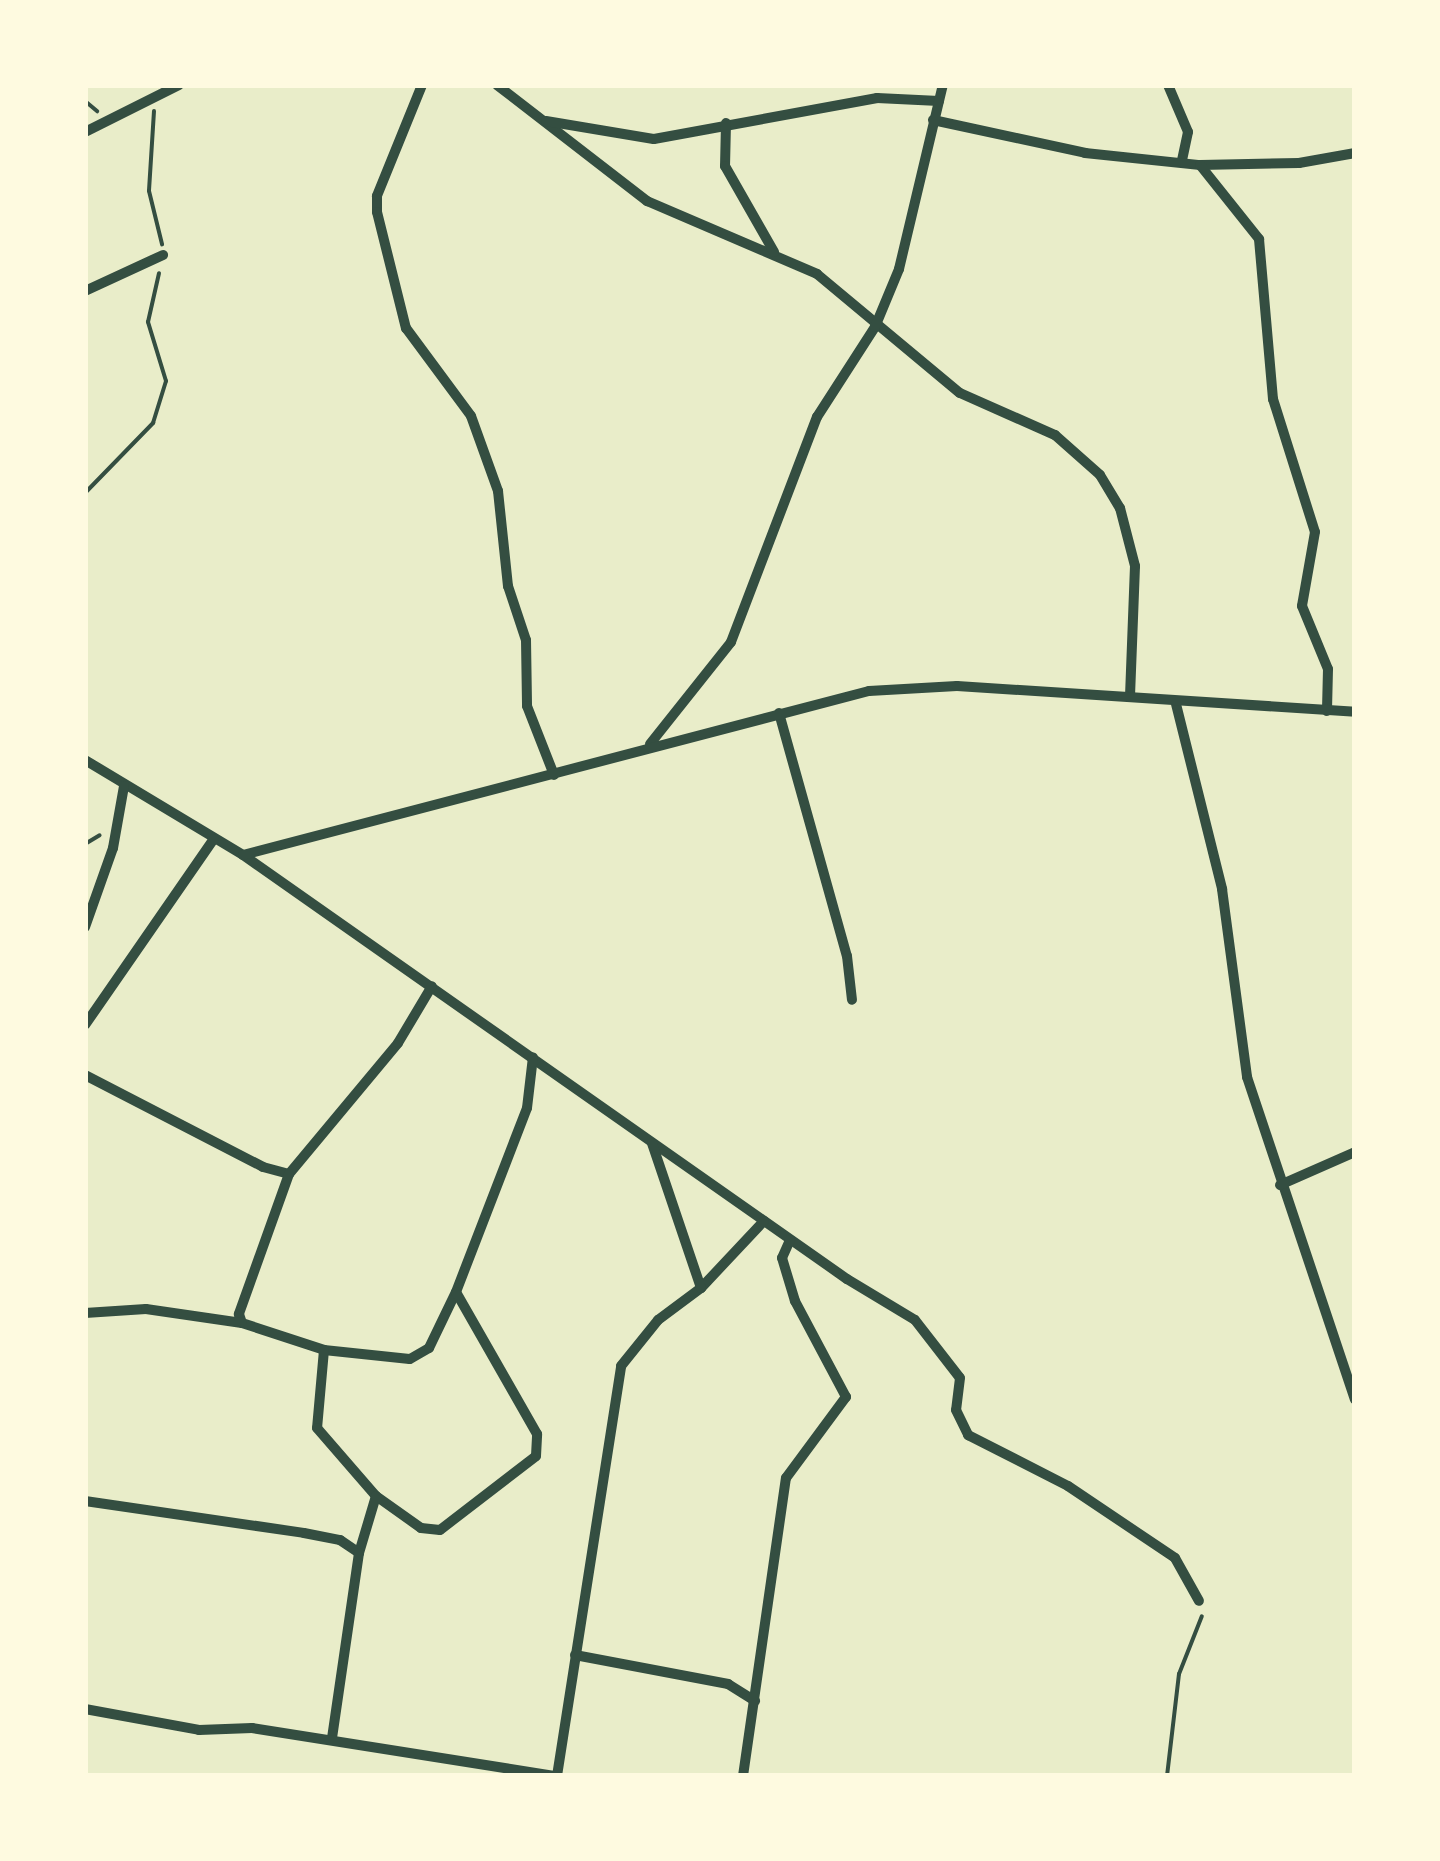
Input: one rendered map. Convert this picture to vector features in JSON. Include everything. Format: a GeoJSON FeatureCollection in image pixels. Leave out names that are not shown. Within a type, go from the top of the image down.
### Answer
{"type":"FeatureCollection","features":[{"type":"Feature","properties":{"kind":"street"},"geometry":{"type":"LineString","coordinates":[[85,132],[155,101],[179,85]]}},
{"type":"Feature","properties":{"kind":"street"},"geometry":{"type":"LineString","coordinates":[[422,85],[376,196],[377,212],[406,328],[471,416],[498,491],[508,586],[526,640],[527,706],[554,775]]}},
{"type":"Feature","properties":{"kind":"street"},"geometry":{"type":"LineString","coordinates":[[497,85],[647,200],[774,252],[838,288],[875,327],[960,392],[1054,435],[1112,492],[1136,566],[1130,695]]}},
{"type":"Feature","properties":{"kind":"street"},"geometry":{"type":"LineString","coordinates":[[650,745],[731,642],[817,417],[875,327],[898,269],[943,85]]}},
{"type":"Feature","properties":{"kind":"street"},"geometry":{"type":"LineString","coordinates":[[1168,85],[1188,132],[1182,162]]}},
{"type":"Feature","properties":{"kind":"street"},"geometry":{"type":"LineString","coordinates":[[544,121],[654,139],[877,98],[939,101]]}},
{"type":"Feature","properties":{"kind":"street"},"geometry":{"type":"LineString","coordinates":[[933,120],[1085,152],[1200,165],[1299,163],[1355,153]]}},
{"type":"Feature","properties":{"kind":"street"},"geometry":{"type":"LineString","coordinates":[[726,123],[724,166],[774,252]]}},
{"type":"Feature","properties":{"kind":"street"},"geometry":{"type":"LineString","coordinates":[[1200,165],[1258,239],[1274,400],[1315,532],[1302,606],[1328,669],[1327,710]]}},
{"type":"Feature","properties":{"kind":"street"},"geometry":{"type":"LineString","coordinates":[[85,290],[163,255]]}},
{"type":"Feature","properties":{"kind":"street"},"geometry":{"type":"LineString","coordinates":[[244,856],[554,775],[650,745],[780,713],[912,688],[1130,695],[1176,704],[1355,712]]}},
{"type":"Feature","properties":{"kind":"street"},"geometry":{"type":"LineString","coordinates":[[1176,704],[1222,890],[1248,1077],[1280,1184],[1355,1399]]}},
{"type":"Feature","properties":{"kind":"street"},"geometry":{"type":"LineString","coordinates":[[780,713],[848,956],[852,1000]]}},
{"type":"Feature","properties":{"kind":"street"},"geometry":{"type":"LineString","coordinates":[[85,760],[244,856],[790,1240],[931,1334],[960,1378],[956,1410],[968,1435],[1068,1486],[1175,1558],[1198,1601]]}},
{"type":"Feature","properties":{"kind":"street"},"geometry":{"type":"LineString","coordinates":[[85,927],[113,848],[124,786]]}},
{"type":"Feature","properties":{"kind":"street"},"geometry":{"type":"LineString","coordinates":[[85,1025],[214,839]]}},
{"type":"Feature","properties":{"kind":"street"},"geometry":{"type":"LineString","coordinates":[[242,1323],[289,1174],[398,1043],[432,986]]}},
{"type":"Feature","properties":{"kind":"street"},"geometry":{"type":"LineString","coordinates":[[85,1313],[146,1309],[242,1323],[324,1350],[410,1360],[429,1348],[456,1292],[527,1108],[533,1057]]}},
{"type":"Feature","properties":{"kind":"street"},"geometry":{"type":"LineString","coordinates":[[85,1075],[264,1167],[289,1174]]}},
{"type":"Feature","properties":{"kind":"street"},"geometry":{"type":"LineString","coordinates":[[652,1142],[701,1288]]}},
{"type":"Feature","properties":{"kind":"street"},"geometry":{"type":"LineString","coordinates":[[1280,1184],[1355,1152]]}},
{"type":"Feature","properties":{"kind":"street"},"geometry":{"type":"LineString","coordinates":[[85,1708],[199,1730],[252,1728],[556,1776],[620,1366],[658,1320],[701,1288],[764,1221]]}},
{"type":"Feature","properties":{"kind":"street"},"geometry":{"type":"LineString","coordinates":[[743,1776],[786,1478],[846,1397],[795,1301],[782,1258],[790,1240]]}},
{"type":"Feature","properties":{"kind":"street"},"geometry":{"type":"LineString","coordinates":[[324,1350],[318,1428],[376,1496],[421,1528],[440,1530],[536,1456],[537,1434],[456,1292]]}},
{"type":"Feature","properties":{"kind":"street"},"geometry":{"type":"LineString","coordinates":[[332,1740],[359,1553],[376,1496]]}},
{"type":"Feature","properties":{"kind":"street"},"geometry":{"type":"LineString","coordinates":[[85,1500],[304,1532],[340,1540],[359,1553]]}},
{"type":"Feature","properties":{"kind":"street"},"geometry":{"type":"LineString","coordinates":[[575,1655],[728,1684],[755,1702]]}},
{"type":"Feature","properties":{"kind":"path"},"geometry":{"type":"LineString","coordinates":[[85,493],[145,436],[156,413],[165,374],[148,310],[163,255],[149,192],[155,101]]}},
{"type":"Feature","properties":{"kind":"path"},"geometry":{"type":"LineString","coordinates":[[1167,1776],[1178,1674],[1203,1622],[1198,1601]]}}]}
